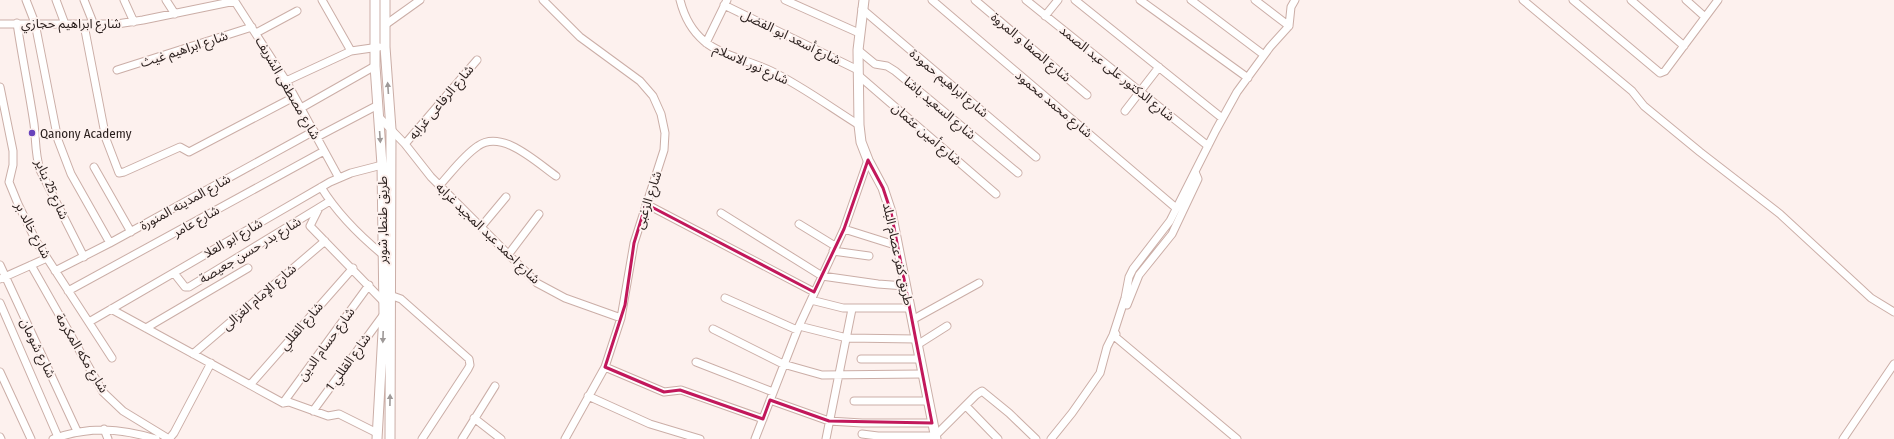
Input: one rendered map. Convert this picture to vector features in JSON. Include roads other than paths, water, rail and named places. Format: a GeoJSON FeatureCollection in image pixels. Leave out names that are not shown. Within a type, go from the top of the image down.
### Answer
{"type":"FeatureCollection","features":[{"type":"Feature","properties":{"kind":"street"},"geometry":{"type":"LineString","coordinates":[[26,0],[35,23],[58,140],[71,174],[110,243]]}},
{"type":"Feature","properties":{"kind":"street"},"geometry":{"type":"LineString","coordinates":[[56,0],[65,24]]}},
{"type":"Feature","properties":{"kind":"street"},"geometry":{"type":"LineString","coordinates":[[84,0],[94,25]]}},
{"type":"Feature","properties":{"kind":"street"},"geometry":{"type":"LineString","coordinates":[[124,0],[134,22]]}},
{"type":"Feature","properties":{"kind":"street"},"geometry":{"type":"LineString","coordinates":[[166,0],[175,14]]}},
{"type":"Feature","properties":{"kind":"street"},"geometry":{"type":"LineString","coordinates":[[322,0],[351,51]]}},
{"type":"Feature","properties":{"kind":"street","name":"طريق طنطا, شوبر"},"geometry":{"type":"LineString","coordinates":[[374,0],[375,66],[382,164],[382,254],[386,296],[382,382],[377,436]]}},
{"type":"Feature","properties":{"kind":"street","name":"طريق طنطا, شوبر"},"geometry":{"type":"LineString","coordinates":[[385,0],[385,47],[391,129],[386,296],[390,439]]}},
{"type":"Feature","properties":{"kind":"street"},"geometry":{"type":"LineString","coordinates":[[385,25],[420,0]]}},
{"type":"Feature","properties":{"kind":"street","name":"شارع الزغبى"},"geometry":{"type":"LineString","coordinates":[[544,0],[595,49],[625,68],[640,81],[653,96],[661,114],[665,133],[664,150],[634,243],[621,318],[605,367],[565,439]]}},
{"type":"Feature","properties":{"kind":"street","name":"شارع نور الاسلام"},"geometry":{"type":"LineString","coordinates":[[680,0],[692,28],[706,42],[718,50],[752,63],[786,79],[859,126]]}},
{"type":"Feature","properties":{"kind":"street"},"geometry":{"type":"LineString","coordinates":[[785,0],[859,33]]}},
{"type":"Feature","properties":{"kind":"street","name":"شارع محمد محمود"},"geometry":{"type":"LineString","coordinates":[[932,0],[1176,208]]}},
{"type":"Feature","properties":{"kind":"street","name":"شارع الصفا و المروة"},"geometry":{"type":"LineString","coordinates":[[975,0],[1087,95]]}},
{"type":"Feature","properties":{"kind":"street","name":"شارع الدكتور على عبد الصمد"},"geometry":{"type":"LineString","coordinates":[[1026,0],[1208,146]]}},
{"type":"Feature","properties":{"kind":"street"},"geometry":{"type":"LineString","coordinates":[[1045,16],[1058,0]]}},
{"type":"Feature","properties":{"kind":"street"},"geometry":{"type":"LineString","coordinates":[[1075,0],[1222,118]]}},
{"type":"Feature","properties":{"kind":"street"},"geometry":{"type":"LineString","coordinates":[[1140,0],[1248,78]]}},
{"type":"Feature","properties":{"kind":"street"},"geometry":{"type":"LineString","coordinates":[[1191,0],[1264,55]]}},
{"type":"Feature","properties":{"kind":"street"},"geometry":{"type":"LineString","coordinates":[[1255,0],[1289,26]]}},
{"type":"Feature","properties":{"kind":"street"},"geometry":{"type":"LineString","coordinates":[[1051,439],[1072,413],[1100,373],[1107,346],[1113,335],[1125,298],[1129,276],[1165,228],[1222,118],[1264,55],[1289,26],[1290,7],[1295,0]]}},
{"type":"Feature","properties":{"kind":"street"},"geometry":{"type":"LineString","coordinates":[[1523,0],[1632,91],[1644,106],[1780,214],[1871,298],[1894,312]]}},
{"type":"Feature","properties":{"kind":"street"},"geometry":{"type":"LineString","coordinates":[[1573,0],[1660,73],[1665,71],[1718,0]]}},
{"type":"Feature","properties":{"kind":"street"},"geometry":{"type":"LineString","coordinates":[[1631,0],[1684,46]]}},
{"type":"Feature","properties":{"kind":"street"},"geometry":{"type":"LineString","coordinates":[[1686,0],[1705,17]]}},
{"type":"Feature","properties":{"kind":"street","name":"شارع ابراهيم حجازي"},"geometry":{"type":"LineString","coordinates":[[0,24],[35,23],[94,25],[134,22],[235,1]]}},
{"type":"Feature","properties":{"kind":"street","name":"شارع مصطفى الشريف"},"geometry":{"type":"LineString","coordinates":[[235,1],[286,81],[339,178]]}},
{"type":"Feature","properties":{"kind":"street","name":"طريق كفر عصام البلد"},"geometry":{"type":"LineString","coordinates":[[863,2],[858,50],[859,126],[861,142],[868,160],[878,177],[888,200],[936,438]]}},
{"type":"Feature","properties":{"kind":"street","name":"شارع ابراهيم حمودة"},"geometry":{"type":"LineString","coordinates":[[863,2],[1036,157]]}},
{"type":"Feature","properties":{"kind":"street"},"geometry":{"type":"LineString","coordinates":[[706,42],[725,3]]}},
{"type":"Feature","properties":{"kind":"street","name":"شارع أسعد ابو الفضل"},"geometry":{"type":"LineString","coordinates":[[725,3],[858,72]]}},
{"type":"Feature","properties":{"kind":"street","name":"شارع ابراهيم غيث"},"geometry":{"type":"LineString","coordinates":[[117,70],[254,30],[297,11]]}},
{"type":"Feature","properties":{"kind":"street","name":"شارع 25 يناير"},"geometry":{"type":"LineString","coordinates":[[16,23],[34,125],[34,144],[37,160],[84,257]]}},
{"type":"Feature","properties":{"kind":"street"},"geometry":{"type":"LineString","coordinates":[[84,25],[106,139],[119,173],[180,147],[189,152],[294,98]]}},
{"type":"Feature","properties":{"kind":"street"},"geometry":{"type":"LineString","coordinates":[[286,81],[351,51],[385,47]]}},
{"type":"Feature","properties":{"kind":"street","name":"شارع السعيد باشا"},"geometry":{"type":"LineString","coordinates":[[858,50],[875,64],[887,66],[895,71],[1018,174]]}},
{"type":"Feature","properties":{"kind":"street","name":"شارع الرفاعى غرابه"},"geometry":{"type":"LineString","coordinates":[[405,144],[477,60]]}},
{"type":"Feature","properties":{"kind":"street"},"geometry":{"type":"LineString","coordinates":[[301,108],[375,66]]}},
{"type":"Feature","properties":{"kind":"street"},"geometry":{"type":"LineString","coordinates":[[1125,111],[1159,67]]}},
{"type":"Feature","properties":{"kind":"street","name":"شارع أمين عثمان"},"geometry":{"type":"LineString","coordinates":[[858,72],[996,194]]}},
{"type":"Feature","properties":{"kind":"street","name":"شارع خالد بر"},"geometry":{"type":"LineString","coordinates":[[0,88],[13,151],[10,185],[27,223],[47,258],[112,358]]}},
{"type":"Feature","properties":{"kind":"street","name":"شارع المدينه المنورة"},"geometry":{"type":"LineString","coordinates":[[55,271],[315,134],[378,105]]}},
{"type":"Feature","properties":{"kind":"street","name":"شارع احمد عبد المجيد غرابه"},"geometry":{"type":"LineString","coordinates":[[378,116],[405,144],[439,186],[537,283],[548,290],[621,318]]}},
{"type":"Feature","properties":{"kind":"street"},"geometry":{"type":"LineString","coordinates":[[439,186],[476,147],[491,141],[508,144],[556,176]]}},
{"type":"Feature","properties":{"kind":"street","name":"شارع عامر"},"geometry":{"type":"LineString","coordinates":[[68,291],[324,151]]}},
{"type":"Feature","properties":{"kind":"street"},"geometry":{"type":"LineString","coordinates":[[754,439],[798,328],[834,248],[844,230],[868,160]]}},
{"type":"Feature","properties":{"kind":"street","name":"شارع ابو العلا"},"geometry":{"type":"LineString","coordinates":[[89,322],[320,187],[339,178],[382,164]]}},
{"type":"Feature","properties":{"kind":"street"},"geometry":{"type":"LineString","coordinates":[[94,167],[131,232]]}},
{"type":"Feature","properties":{"kind":"street"},"geometry":{"type":"LineString","coordinates":[[1113,335],[1118,331],[1139,275],[1172,234],[1198,179],[1195,172]]}},
{"type":"Feature","properties":{"kind":"street"},"geometry":{"type":"LineString","coordinates":[[320,187],[330,201],[361,236],[382,254]]}},
{"type":"Feature","properties":{"kind":"street"},"geometry":{"type":"LineString","coordinates":[[481,227],[506,197]]}},
{"type":"Feature","properties":{"kind":"street","name":"شارع بدر حسن جعيصة"},"geometry":{"type":"LineString","coordinates":[[174,273],[185,287],[189,287],[330,201]]}},
{"type":"Feature","properties":{"kind":"street"},"geometry":{"type":"LineString","coordinates":[[646,204],[814,292]]}},
{"type":"Feature","properties":{"kind":"street"},"geometry":{"type":"LineString","coordinates":[[320,207],[309,224],[325,241],[370,285],[386,296],[401,299],[469,359],[470,365],[468,369],[422,439]]}},
{"type":"Feature","properties":{"kind":"street"},"geometry":{"type":"LineString","coordinates":[[721,213],[822,276],[878,284],[905,286]]}},
{"type":"Feature","properties":{"kind":"street"},"geometry":{"type":"LineString","coordinates":[[508,255],[539,214]]}},
{"type":"Feature","properties":{"kind":"street"},"geometry":{"type":"LineString","coordinates":[[799,224],[834,248],[869,256]]}},
{"type":"Feature","properties":{"kind":"street"},"geometry":{"type":"LineString","coordinates":[[844,230],[898,246]]}},
{"type":"Feature","properties":{"kind":"street","name":"شارع الإمام الغزالى"},"geometry":{"type":"LineString","coordinates":[[193,354],[325,241]]}},
{"type":"Feature","properties":{"kind":"street"},"geometry":{"type":"LineString","coordinates":[[2,278],[47,258]]}},
{"type":"Feature","properties":{"kind":"street","name":"شارع شومان"},"geometry":{"type":"LineString","coordinates":[[0,265],[2,278],[77,431]]}},
{"type":"Feature","properties":{"kind":"street","name":"شارع مكه المكرمة"},"geometry":{"type":"LineString","coordinates":[[31,265],[103,392],[123,411],[169,439]]}},
{"type":"Feature","properties":{"kind":"street"},"geometry":{"type":"LineString","coordinates":[[146,328],[248,268]]}},
{"type":"Feature","properties":{"kind":"street","name":"شارع القللي"},"geometry":{"type":"LineString","coordinates":[[250,385],[352,268]]}},
{"type":"Feature","properties":{"kind":"street"},"geometry":{"type":"LineString","coordinates":[[912,320],[979,283]]}},
{"type":"Feature","properties":{"kind":"street","name":"شارع حسام الدين"},"geometry":{"type":"LineString","coordinates":[[283,403],[370,285]]}},
{"type":"Feature","properties":{"kind":"street"},"geometry":{"type":"LineString","coordinates":[[725,298],[798,328],[847,338],[916,342],[947,326]]}},
{"type":"Feature","properties":{"kind":"street"},"geometry":{"type":"LineString","coordinates":[[811,300],[852,309],[910,308]]}},
{"type":"Feature","properties":{"kind":"street"},"geometry":{"type":"LineString","coordinates":[[0,303],[55,438],[77,431],[104,429],[127,432],[156,439]]}},
{"type":"Feature","properties":{"kind":"street"},"geometry":{"type":"LineString","coordinates":[[111,309],[283,403],[289,402],[328,416],[339,414],[377,436]]}},
{"type":"Feature","properties":{"kind":"street"},"geometry":{"type":"LineString","coordinates":[[826,439],[828,421],[852,309]]}},
{"type":"Feature","properties":{"kind":"street","name":"شارع القللي 1"},"geometry":{"type":"LineString","coordinates":[[313,411],[384,314]]}},
{"type":"Feature","properties":{"kind":"street"},"geometry":{"type":"LineString","coordinates":[[713,329],[783,364],[822,375],[922,374]]}},
{"type":"Feature","properties":{"kind":"street"},"geometry":{"type":"LineString","coordinates":[[1113,335],[1237,439]]}},
{"type":"Feature","properties":{"kind":"street"},"geometry":{"type":"LineString","coordinates":[[861,359],[920,359]]}},
{"type":"Feature","properties":{"kind":"street"},"geometry":{"type":"LineString","coordinates":[[696,362],[773,392]]}},
{"type":"Feature","properties":{"kind":"street"},"geometry":{"type":"LineString","coordinates":[[169,439],[174,433],[211,364]]}},
{"type":"Feature","properties":{"kind":"street"},"geometry":{"type":"LineString","coordinates":[[1843,439],[1894,364]]}},
{"type":"Feature","properties":{"kind":"street"},"geometry":{"type":"LineString","coordinates":[[605,367],[664,392],[681,390],[704,400],[763,419]]}},
{"type":"Feature","properties":{"kind":"street"},"geometry":{"type":"LineString","coordinates":[[0,372],[31,439]]}},
{"type":"Feature","properties":{"kind":"street"},"geometry":{"type":"LineString","coordinates":[[462,439],[495,386]]}},
{"type":"Feature","properties":{"kind":"street"},"geometry":{"type":"LineString","coordinates":[[862,423],[861,436],[936,438],[980,392],[985,392],[1036,439]]}},
{"type":"Feature","properties":{"kind":"street"},"geometry":{"type":"LineString","coordinates":[[588,396],[650,424],[700,439]]}},
{"type":"Feature","properties":{"kind":"street"},"geometry":{"type":"LineString","coordinates":[[770,400],[828,421],[862,423],[932,422]]}},
{"type":"Feature","properties":{"kind":"street"},"geometry":{"type":"LineString","coordinates":[[854,401],[928,401]]}},
{"type":"Feature","properties":{"kind":"street"},"geometry":{"type":"LineString","coordinates":[[966,406],[998,439]]}},
{"type":"Feature","properties":{"kind":"street"},"geometry":{"type":"LineString","coordinates":[[474,418],[501,439]]}},
{"type":"Feature","properties":{"kind":"street"},"geometry":{"type":"LineString","coordinates":[[104,429],[108,439]]}},
{"type":"Feature","properties":{"kind":"place","name":"Qanony Academy"},"geometry":{"type":"Point","coordinates":[32,133]}}]}
